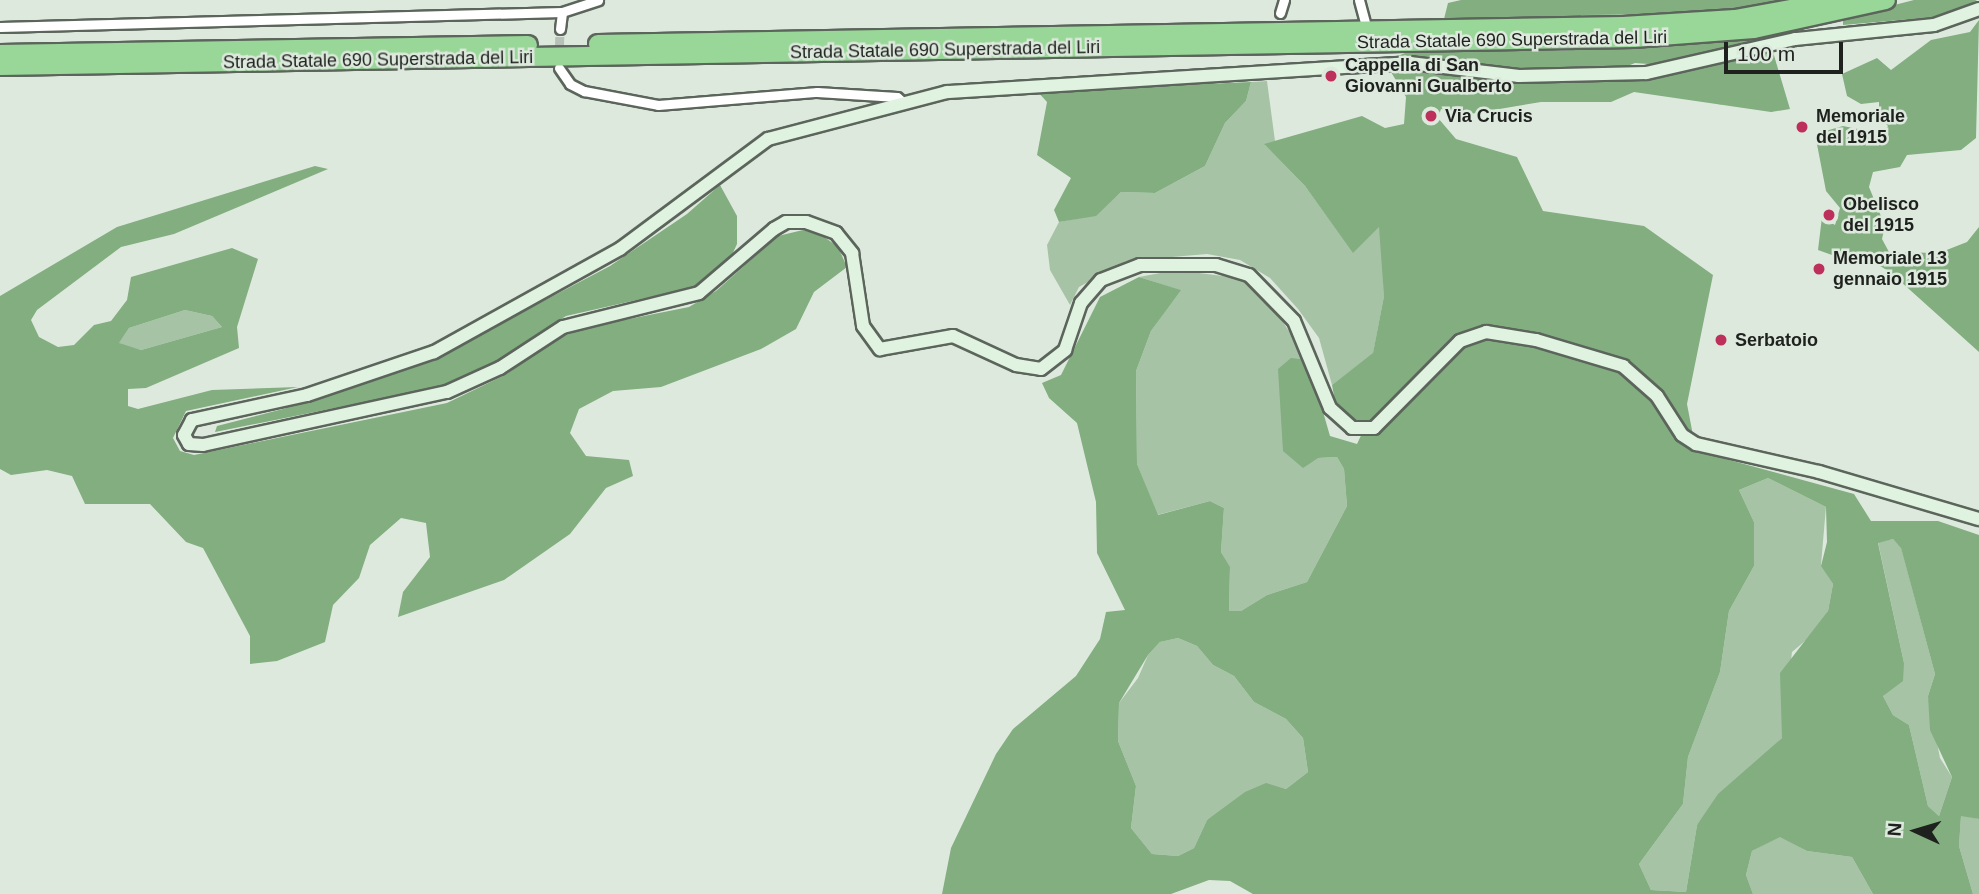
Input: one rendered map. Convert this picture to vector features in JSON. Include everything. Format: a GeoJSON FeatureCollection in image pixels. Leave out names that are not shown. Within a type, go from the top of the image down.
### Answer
{"type":"FeatureCollection","features":[{"type":"Feature","properties":{"kind":"highway","name":"Strada Statale 690 Superstrada del Liri"},"geometry":{"type":"LineString","coordinates":[[0,54],[1623,26],[1735,19],[1842,0]]}},
{"type":"Feature","properties":{"kind":"highway","name":"Strada Statale 690 Superstrada del Liri"},"geometry":{"type":"LineString","coordinates":[[0,66],[1634,38],[1754,29],[1886,0]]}},
{"type":"Feature","properties":{"kind":"main road"},"geometry":{"type":"LineString","coordinates":[[1979,9],[1934,25],[1795,39],[1646,73],[1519,76],[1389,64],[1006,85],[904,103],[768,139],[620,248],[433,352],[307,395],[192,421],[186,440],[203,445],[447,392],[500,368],[563,327],[699,293],[774,229],[786,222],[806,222],[836,233],[852,253],[863,326],[880,349],[953,336],[1016,365],[1041,369],[1065,350],[1081,303],[1101,281],[1140,265],[1216,265],[1249,275],[1280,304],[1310,349],[1330,408],[1352,428],[1374,428],[1460,341],[1486,332],[1535,340],[1623,366],[1657,396],[1682,435],[1696,444],[1819,471],[1979,519]]}},
{"type":"Feature","properties":{"kind":"street"},"geometry":{"type":"LineString","coordinates":[[0,27],[562,12],[598,0]]}},
{"type":"Feature","properties":{"kind":"street"},"geometry":{"type":"LineString","coordinates":[[1280,13],[1284,0]]}},
{"type":"Feature","properties":{"kind":"street"},"geometry":{"type":"LineString","coordinates":[[1359,0],[1365,23]]}},
{"type":"Feature","properties":{"kind":"street"},"geometry":{"type":"LineString","coordinates":[[559,29],[562,12]]}},
{"type":"Feature","properties":{"kind":"street"},"geometry":{"type":"LineString","coordinates":[[559,68],[569,84],[584,91],[658,105],[817,92],[897,97],[904,103]]}},
{"type":"Feature","properties":{"kind":"green space"},"geometry":{"type":"Polygon","coordinates":[[[1461,0],[1795,0],[1717,14],[1582,15],[1572,21],[1444,19],[1448,3],[1461,0]]]}},
{"type":"Feature","properties":{"kind":"green space"},"geometry":{"type":"Polygon","coordinates":[[[1914,0],[1977,0],[1947,16],[1843,25],[1843,18],[1914,0]]]}},
{"type":"Feature","properties":{"kind":"green space"},"geometry":{"type":"Polygon","coordinates":[[[1979,20],[1976,138],[1961,150],[1907,155],[1900,167],[1873,172],[1869,187],[1885,226],[1882,239],[1889,252],[1939,253],[1967,242],[1979,227],[1979,352],[1890,272],[1860,254],[1846,260],[1818,250],[1822,217],[1835,225],[1840,208],[1826,191],[1815,134],[1843,126],[1883,134],[1888,126],[1879,116],[1879,102],[1861,104],[1847,96],[1842,74],[1877,58],[1891,70],[1931,40],[1970,32],[1979,20]]]}},
{"type":"Feature","properties":{"kind":"green space"},"geometry":{"type":"Polygon","coordinates":[[[1756,35],[1756,40],[1662,65],[1635,63],[1620,69],[1486,70],[1400,55],[1413,50],[1560,51],[1756,35]]]}},
{"type":"Feature","properties":{"kind":"green space"},"geometry":{"type":"Polygon","coordinates":[[[1773,52],[1790,109],[1771,112],[1634,92],[1611,102],[1541,102],[1470,114],[1441,109],[1438,118],[1456,139],[1517,157],[1543,211],[1644,226],[1713,275],[1687,404],[1696,451],[1854,494],[1871,521],[1938,521],[1979,535],[1979,819],[1961,816],[1959,846],[1973,894],[1873,894],[1852,857],[1807,851],[1780,837],[1752,851],[1746,875],[1753,894],[1253,894],[1230,881],[1209,880],[1171,894],[942,894],[951,848],[996,754],[1013,729],[1076,676],[1100,639],[1106,612],[1125,610],[1097,553],[1096,502],[1077,423],[1049,398],[1042,383],[1061,375],[1100,297],[1139,277],[1181,290],[1151,331],[1136,371],[1137,464],[1158,515],[1210,501],[1224,508],[1221,552],[1230,567],[1229,611],[1241,611],[1267,595],[1307,582],[1347,506],[1344,469],[1337,457],[1318,458],[1303,468],[1283,451],[1278,369],[1291,358],[1308,360],[1330,436],[1357,444],[1366,425],[1353,423],[1336,406],[1332,385],[1373,353],[1384,296],[1379,227],[1353,253],[1305,186],[1264,144],[1362,116],[1385,128],[1404,124],[1406,97],[1388,67],[1507,82],[1659,77],[1773,52]],[[1768,478],[1739,490],[1754,522],[1754,566],[1729,611],[1720,672],[1688,757],[1683,804],[1639,864],[1651,890],[1686,892],[1697,825],[1718,794],[1782,738],[1780,673],[1828,611],[1833,584],[1821,566],[1827,542],[1826,507],[1768,478]],[[1893,539],[1878,543],[1904,663],[1903,681],[1883,696],[1893,715],[1909,725],[1928,806],[1939,816],[1952,777],[1930,730],[1928,696],[1935,674],[1901,548],[1893,539]],[[1178,638],[1160,642],[1148,655],[1119,703],[1118,741],[1136,786],[1131,828],[1152,854],[1178,856],[1194,848],[1207,820],[1245,792],[1266,783],[1286,789],[1308,772],[1303,738],[1286,719],[1254,702],[1234,676],[1213,665],[1197,646],[1178,638]]]}},
{"type":"Feature","properties":{"kind":"green space"},"geometry":{"type":"Polygon","coordinates":[[[1267,81],[1275,141],[1265,145],[1305,186],[1353,252],[1379,226],[1383,243],[1384,296],[1373,354],[1332,385],[1319,338],[1298,309],[1270,278],[1240,260],[1207,254],[1126,261],[1079,287],[1070,305],[1050,270],[1047,245],[1059,222],[1096,215],[1121,192],[1155,193],[1205,166],[1225,123],[1246,101],[1251,82],[1267,81]]]}},
{"type":"Feature","properties":{"kind":"green space"},"geometry":{"type":"Polygon","coordinates":[[[1251,82],[1246,101],[1225,123],[1205,166],[1155,193],[1121,192],[1096,216],[1059,222],[1054,210],[1071,178],[1037,155],[1047,102],[1037,91],[1251,82]]]}},
{"type":"Feature","properties":{"kind":"green space"},"geometry":{"type":"Polygon","coordinates":[[[315,166],[328,169],[174,234],[121,247],[37,310],[31,320],[39,337],[58,347],[74,345],[94,325],[111,321],[127,300],[131,277],[232,248],[258,259],[237,327],[239,348],[146,388],[128,389],[128,406],[138,409],[212,390],[298,387],[186,411],[173,438],[180,451],[194,455],[447,403],[505,375],[554,340],[584,328],[689,307],[716,291],[778,236],[803,230],[823,236],[838,247],[847,267],[814,292],[796,329],[761,349],[661,387],[613,391],[579,409],[570,433],[586,456],[629,460],[633,476],[606,488],[570,534],[504,580],[398,617],[403,592],[430,557],[426,523],[401,518],[370,545],[359,578],[333,605],[325,642],[277,661],[250,664],[250,636],[203,548],[186,542],[150,504],[85,504],[72,476],[47,470],[11,475],[0,469],[0,296],[117,227],[315,166]],[[185,310],[129,328],[119,343],[141,350],[222,327],[212,316],[185,310]]]}},
{"type":"Feature","properties":{"kind":"green space"},"geometry":{"type":"Polygon","coordinates":[[[720,185],[737,216],[737,244],[731,257],[694,287],[566,316],[495,362],[439,387],[215,432],[217,426],[283,409],[441,355],[610,266],[687,214],[720,185]]]}},
{"type":"Feature","properties":{"kind":"green space"},"geometry":{"type":"Polygon","coordinates":[[[1176,270],[1238,278],[1265,295],[1308,360],[1318,458],[1337,457],[1344,469],[1347,506],[1307,582],[1267,595],[1241,611],[1229,611],[1230,568],[1221,552],[1224,508],[1210,501],[1157,515],[1137,464],[1136,371],[1151,331],[1180,290],[1139,277],[1176,270]]]}},
{"type":"Feature","properties":{"kind":"green space"},"geometry":{"type":"Polygon","coordinates":[[[185,310],[212,316],[222,327],[141,350],[118,344],[129,328],[185,310]]]}},
{"type":"Feature","properties":{"kind":"green space"},"geometry":{"type":"Polygon","coordinates":[[[1768,478],[1826,507],[1821,565],[1833,584],[1828,611],[1818,630],[1792,652],[1782,738],[1697,825],[1686,892],[1651,890],[1639,864],[1683,804],[1688,757],[1720,672],[1729,611],[1754,566],[1754,522],[1739,490],[1768,478]]]}},
{"type":"Feature","properties":{"kind":"green space"},"geometry":{"type":"Polygon","coordinates":[[[1893,539],[1901,547],[1935,674],[1928,696],[1940,758],[1952,777],[1939,816],[1928,806],[1909,725],[1893,715],[1883,696],[1904,663],[1878,542],[1893,539]]]}},
{"type":"Feature","properties":{"kind":"green space"},"geometry":{"type":"Polygon","coordinates":[[[1178,638],[1197,646],[1213,665],[1234,676],[1254,702],[1286,719],[1303,738],[1308,772],[1286,789],[1266,784],[1207,820],[1194,848],[1178,856],[1152,854],[1131,828],[1136,786],[1118,741],[1119,703],[1138,678],[1148,655],[1160,642],[1178,638]]]}},
{"type":"Feature","properties":{"kind":"green space"},"geometry":{"type":"Polygon","coordinates":[[[1961,815],[1979,819],[1979,894],[1973,894],[1959,846],[1961,815]]]}},
{"type":"Feature","properties":{"kind":"green space"},"geometry":{"type":"Polygon","coordinates":[[[1780,836],[1807,851],[1852,857],[1873,894],[1753,894],[1746,875],[1752,851],[1780,836]]]}},
{"type":"Feature","properties":{"kind":"tunnel"},"geometry":{"type":"LineString","coordinates":[[559,59],[560,29]]}},
{"type":"Feature","properties":{"kind":"place","name":"Cappella di San Giovanni Gualberto"},"geometry":{"type":"Point","coordinates":[1331,76]}},
{"type":"Feature","properties":{"kind":"place","name":"Via Crucis"},"geometry":{"type":"Point","coordinates":[1431,116]}},
{"type":"Feature","properties":{"kind":"place","name":"Memoriale del 1915"},"geometry":{"type":"Point","coordinates":[1802,127]}},
{"type":"Feature","properties":{"kind":"place","name":"Obelisco del 1915"},"geometry":{"type":"Point","coordinates":[1829,215]}},
{"type":"Feature","properties":{"kind":"place","name":"Memoriale 13 gennaio 1915"},"geometry":{"type":"Point","coordinates":[1819,269]}},
{"type":"Feature","properties":{"kind":"place","name":"Serbatoio"},"geometry":{"type":"Point","coordinates":[1721,340]}}]}
